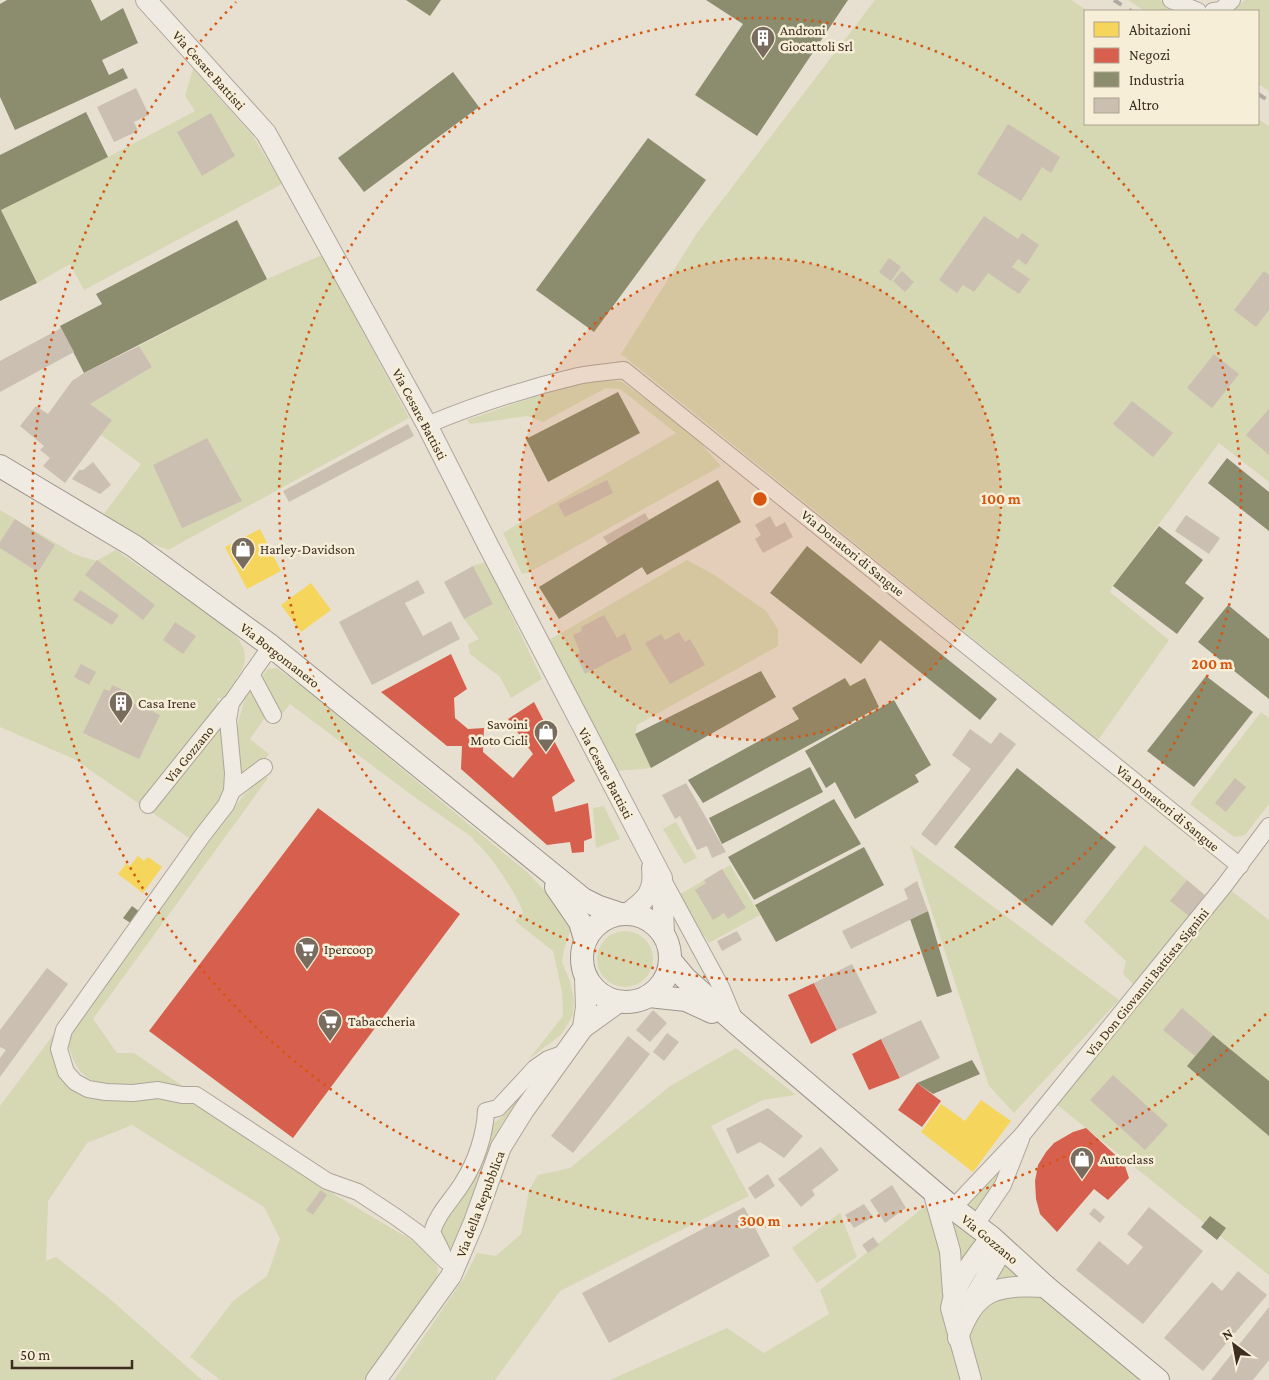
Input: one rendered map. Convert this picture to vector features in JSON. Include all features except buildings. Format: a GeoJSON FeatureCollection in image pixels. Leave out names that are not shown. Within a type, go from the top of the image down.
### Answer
{"type":"FeatureCollection","features":[{"type":"Feature","properties":{"kind":"main road","name":"Via Borgomanero"},"geometry":{"type":"LineString","coordinates":[[0,466],[134,546],[271,646],[493,825],[542,868],[583,899],[599,907],[624,913]]}},
{"type":"Feature","properties":{"kind":"main road","name":"Via Borgomanero"},"geometry":{"type":"LineString","coordinates":[[542,868],[580,922],[586,939]]}},
{"type":"Feature","properties":{"kind":"main road"},"geometry":{"type":"LineString","coordinates":[[624,913],[641,916],[649,920],[664,934],[669,947],[670,960],[668,972],[664,981],[649,996],[636,1001],[619,1002],[611,1000],[592,988],[585,977],[581,956],[590,931],[599,922],[624,913]]}},
{"type":"Feature","properties":{"kind":"main road"},"geometry":{"type":"LineString","coordinates":[[670,960],[685,978],[736,1023]]}},
{"type":"Feature","properties":{"kind":"main road"},"geometry":{"type":"LineString","coordinates":[[649,996],[686,1000],[736,1023]]}},
{"type":"Feature","properties":{"kind":"main road","name":"Via Gozzano"},"geometry":{"type":"LineString","coordinates":[[736,1023],[1158,1380]]}},
{"type":"Feature","properties":{"kind":"street","name":"Via Cesare Battisti"},"geometry":{"type":"LineString","coordinates":[[146,0],[266,133],[428,425],[489,547],[650,856],[721,987],[736,1023]]}},
{"type":"Feature","properties":{"kind":"street"},"geometry":{"type":"LineString","coordinates":[[1171,0],[1196,10]]}},
{"type":"Feature","properties":{"kind":"street"},"geometry":{"type":"LineString","coordinates":[[1221,10],[1232,0]]}},
{"type":"Feature","properties":{"kind":"street","name":"Via Donatori di Sangue"},"geometry":{"type":"LineString","coordinates":[[428,425],[460,412],[529,390],[580,376],[624,370],[1240,866]]}},
{"type":"Feature","properties":{"kind":"street","name":"Via Gozzano"},"geometry":{"type":"LineString","coordinates":[[148,805],[231,703],[271,646]]}},
{"type":"Feature","properties":{"kind":"street"},"geometry":{"type":"LineString","coordinates":[[251,674],[273,715]]}},
{"type":"Feature","properties":{"kind":"street","name":"Via Gozzano"},"geometry":{"type":"LineString","coordinates":[[231,703],[228,720],[234,773],[232,791]]}},
{"type":"Feature","properties":{"kind":"street"},"geometry":{"type":"LineString","coordinates":[[264,767],[232,791],[226,805],[64,1030],[59,1049],[66,1072],[75,1082],[88,1089],[133,1093],[158,1090],[182,1096],[196,1095],[327,1181],[358,1192],[396,1217],[418,1233],[449,1269]]}},
{"type":"Feature","properties":{"kind":"street","name":"Via Don Giovanni Battista Signini"},"geometry":{"type":"LineString","coordinates":[[953,1208],[1022,1135],[1240,866],[1269,826]]}},
{"type":"Feature","properties":{"kind":"street","name":"Via Cesare Battisti"},"geometry":{"type":"LineString","coordinates":[[624,913],[643,902],[652,886],[653,876],[650,856]]}},
{"type":"Feature","properties":{"kind":"street","name":"Via Cesare Battisti"},"geometry":{"type":"LineString","coordinates":[[662,878],[664,934]]}},
{"type":"Feature","properties":{"kind":"street","name":"Via della Repubblica"},"geometry":{"type":"LineString","coordinates":[[583,1028],[586,1006],[585,977]]}},
{"type":"Feature","properties":{"kind":"street","name":"Via della Repubblica"},"geometry":{"type":"LineString","coordinates":[[376,1380],[449,1269],[474,1222],[501,1147],[524,1110],[583,1028],[619,1002]]}},
{"type":"Feature","properties":{"kind":"street"},"geometry":{"type":"LineString","coordinates":[[449,1269],[432,1232],[436,1220],[464,1181],[472,1164],[486,1125],[486,1111],[498,1108],[535,1068],[565,1053]]}},
{"type":"Feature","properties":{"kind":"street","name":"Via Don Giovanni Battista Signini"},"geometry":{"type":"LineString","coordinates":[[990,1237],[1004,1184],[1022,1135]]}},
{"type":"Feature","properties":{"kind":"street"},"geometry":{"type":"LineString","coordinates":[[933,1191],[950,1251],[953,1298]]}},
{"type":"Feature","properties":{"kind":"street"},"geometry":{"type":"LineString","coordinates":[[971,1380],[951,1308],[963,1274],[990,1237]]}},
{"type":"Feature","properties":{"kind":"street"},"geometry":{"type":"LineString","coordinates":[[966,1319],[990,1237]]}},
{"type":"Feature","properties":{"kind":"street"},"geometry":{"type":"LineString","coordinates":[[958,1338],[973,1307],[984,1295],[996,1289],[1021,1285],[1046,1287]]}},
{"type":"Feature","properties":{"kind":"green space"},"geometry":{"type":"Polygon","coordinates":[[[875,0],[1071,0],[1086,10],[1084,10],[1084,125],[1259,125],[1259,120],[1269,126],[1269,482],[1219,443],[1113,586],[1110,592],[1169,640],[1098,740],[621,354],[697,233],[875,0]]]}},
{"type":"Feature","properties":{"kind":"green space"},"geometry":{"type":"Polygon","coordinates":[[[1128,0],[1160,0],[1178,10],[1143,10],[1128,0]]]}},
{"type":"Feature","properties":{"kind":"green space"},"geometry":{"type":"Polygon","coordinates":[[[1245,0],[1269,0],[1269,91],[1259,85],[1259,10],[1230,10],[1245,0]]]}},
{"type":"Feature","properties":{"kind":"green space"},"geometry":{"type":"Polygon","coordinates":[[[193,69],[253,136],[282,184],[84,290],[70,264],[37,283],[1,210],[195,111],[185,96],[193,69]]]}},
{"type":"Feature","properties":{"kind":"green space"},"geometry":{"type":"Polygon","coordinates":[[[322,255],[409,418],[168,550],[139,538],[104,514],[141,464],[101,435],[112,420],[90,404],[152,367],[139,346],[267,279],[322,255]]]}},
{"type":"Feature","properties":{"kind":"green space"},"geometry":{"type":"Polygon","coordinates":[[[589,380],[621,381],[684,428],[686,427],[721,466],[530,572],[522,574],[503,533],[676,433],[620,389],[606,388],[543,422],[527,416],[470,424],[467,420],[589,380]]]}},
{"type":"Feature","properties":{"kind":"green space"},"geometry":{"type":"Polygon","coordinates":[[[0,510],[74,554],[96,561],[116,550],[232,631],[240,641],[244,650],[244,665],[236,681],[223,698],[217,698],[224,725],[225,795],[195,842],[74,759],[0,727],[0,510]]]}},
{"type":"Feature","properties":{"kind":"green space"},"geometry":{"type":"Polygon","coordinates":[[[687,560],[713,574],[766,611],[778,629],[778,646],[637,725],[635,734],[651,768],[617,771],[549,640],[687,560]]]}},
{"type":"Feature","properties":{"kind":"green space"},"geometry":{"type":"Polygon","coordinates":[[[486,562],[542,679],[511,698],[500,677],[470,654],[468,644],[479,639],[464,619],[493,604],[473,566],[486,562]]]}},
{"type":"Feature","properties":{"kind":"green space"},"geometry":{"type":"Polygon","coordinates":[[[277,668],[310,693],[528,873],[556,903],[571,929],[562,962],[570,981],[574,1000],[573,1015],[562,1034],[529,1059],[563,1016],[562,992],[553,951],[515,921],[523,912],[520,904],[502,874],[473,838],[413,796],[290,704],[282,714],[272,708],[250,739],[269,754],[260,765],[241,780],[237,726],[245,698],[268,669],[277,668]]]}},
{"type":"Feature","properties":{"kind":"green space"},"geometry":{"type":"Polygon","coordinates":[[[1261,712],[1269,718],[1269,804],[1245,835],[1234,837],[1190,804],[1261,712]]]}},
{"type":"Feature","properties":{"kind":"green space"},"geometry":{"type":"Polygon","coordinates":[[[264,775],[268,778],[93,1019],[117,1053],[134,1053],[187,1089],[151,1083],[111,1085],[92,1080],[78,1068],[68,1044],[78,1021],[242,797],[264,775]]]}},
{"type":"Feature","properties":{"kind":"green space"},"geometry":{"type":"Polygon","coordinates":[[[604,806],[620,839],[596,848],[593,808],[604,806]]]}},
{"type":"Feature","properties":{"kind":"green space"},"geometry":{"type":"Polygon","coordinates":[[[676,822],[697,858],[684,864],[663,829],[676,822]]]}},
{"type":"Feature","properties":{"kind":"green space"},"geometry":{"type":"Polygon","coordinates":[[[910,845],[1119,1000],[1014,1113],[989,1086],[910,845]]]}},
{"type":"Feature","properties":{"kind":"green space"},"geometry":{"type":"Polygon","coordinates":[[[1145,845],[1187,880],[1189,916],[1134,985],[1123,974],[1126,961],[1084,922],[1145,845]]]}},
{"type":"Feature","properties":{"kind":"green space"},"geometry":{"type":"Polygon","coordinates":[[[730,865],[760,915],[709,943],[677,896],[730,865]]]}},
{"type":"Feature","properties":{"kind":"green space"},"geometry":{"type":"Polygon","coordinates":[[[1229,889],[1269,920],[1269,1275],[1055,1103],[1229,889]]]}},
{"type":"Feature","properties":{"kind":"green space"},"geometry":{"type":"Polygon","coordinates":[[[625,931],[636,933],[645,939],[651,948],[653,959],[651,970],[645,979],[636,985],[625,987],[614,985],[605,979],[599,970],[597,959],[599,948],[605,939],[614,933],[625,931]]]}},
{"type":"Feature","properties":{"kind":"green space"},"geometry":{"type":"Polygon","coordinates":[[[59,1027],[69,1085],[190,1102],[203,1108],[251,1142],[420,1245],[434,1260],[438,1269],[437,1278],[366,1380],[220,1380],[190,1357],[233,1301],[267,1276],[280,1239],[264,1207],[132,1125],[87,1143],[48,1201],[46,1261],[56,1257],[110,1299],[202,1380],[0,1380],[0,1106],[59,1027]]]}},
{"type":"Feature","properties":{"kind":"green space"},"geometry":{"type":"Polygon","coordinates":[[[736,1048],[796,1095],[763,1100],[711,1126],[749,1196],[560,1291],[495,1380],[394,1380],[466,1275],[477,1253],[496,1256],[521,1234],[529,1190],[538,1175],[570,1168],[670,1086],[736,1048]]]}},
{"type":"Feature","properties":{"kind":"green space"},"geometry":{"type":"Polygon","coordinates":[[[522,1087],[528,1090],[501,1125],[463,1229],[450,1250],[437,1226],[491,1125],[502,1117],[522,1087]]]}},
{"type":"Feature","properties":{"kind":"green space"},"geometry":{"type":"Polygon","coordinates":[[[999,1171],[998,1180],[973,1214],[967,1208],[999,1171]]]}},
{"type":"Feature","properties":{"kind":"green space"},"geometry":{"type":"Polygon","coordinates":[[[929,1203],[938,1226],[966,1380],[610,1380],[727,1328],[764,1353],[829,1314],[820,1290],[929,1203]]]}},
{"type":"Feature","properties":{"kind":"green space"},"geometry":{"type":"Polygon","coordinates":[[[840,1213],[857,1257],[817,1283],[792,1248],[840,1213]]]}},
{"type":"Feature","properties":{"kind":"green space"},"geometry":{"type":"Polygon","coordinates":[[[951,1213],[982,1239],[956,1271],[951,1213]]]}},
{"type":"Feature","properties":{"kind":"green space"},"geometry":{"type":"Polygon","coordinates":[[[1004,1259],[1027,1279],[987,1286],[1004,1259]]]}},
{"type":"Feature","properties":{"kind":"green space"},"geometry":{"type":"Polygon","coordinates":[[[996,1294],[1041,1294],[1147,1380],[979,1380],[968,1348],[971,1323],[996,1294]]]}},
{"type":"Feature","properties":{"kind":"railway"},"geometry":{"type":"LineString","coordinates":[[1114,0],[1129,10]]}},
{"type":"Feature","properties":{"kind":"railway"},"geometry":{"type":"LineString","coordinates":[[1259,95],[1269,101]]}},
{"type":"Feature","properties":{"kind":"place","name":"Androni Giocattoli Srl"},"geometry":{"type":"Point","coordinates":[763,59]}},
{"type":"Feature","properties":{"kind":"place","name":"Harley-Davidson"},"geometry":{"type":"Point","coordinates":[243,570]}},
{"type":"Feature","properties":{"kind":"place","name":"Casa Irene"},"geometry":{"type":"Point","coordinates":[121,724]}},
{"type":"Feature","properties":{"kind":"place","name":"Savoini Moto Cicli"},"geometry":{"type":"Point","coordinates":[546,753]}},
{"type":"Feature","properties":{"kind":"place","name":"Ipercoop"},"geometry":{"type":"Point","coordinates":[307,970]}},
{"type":"Feature","properties":{"kind":"place","name":"Tabaccheria"},"geometry":{"type":"Point","coordinates":[330,1042]}},
{"type":"Feature","properties":{"kind":"place","name":"Autoclass"},"geometry":{"type":"Point","coordinates":[1082,1180]}}]}
